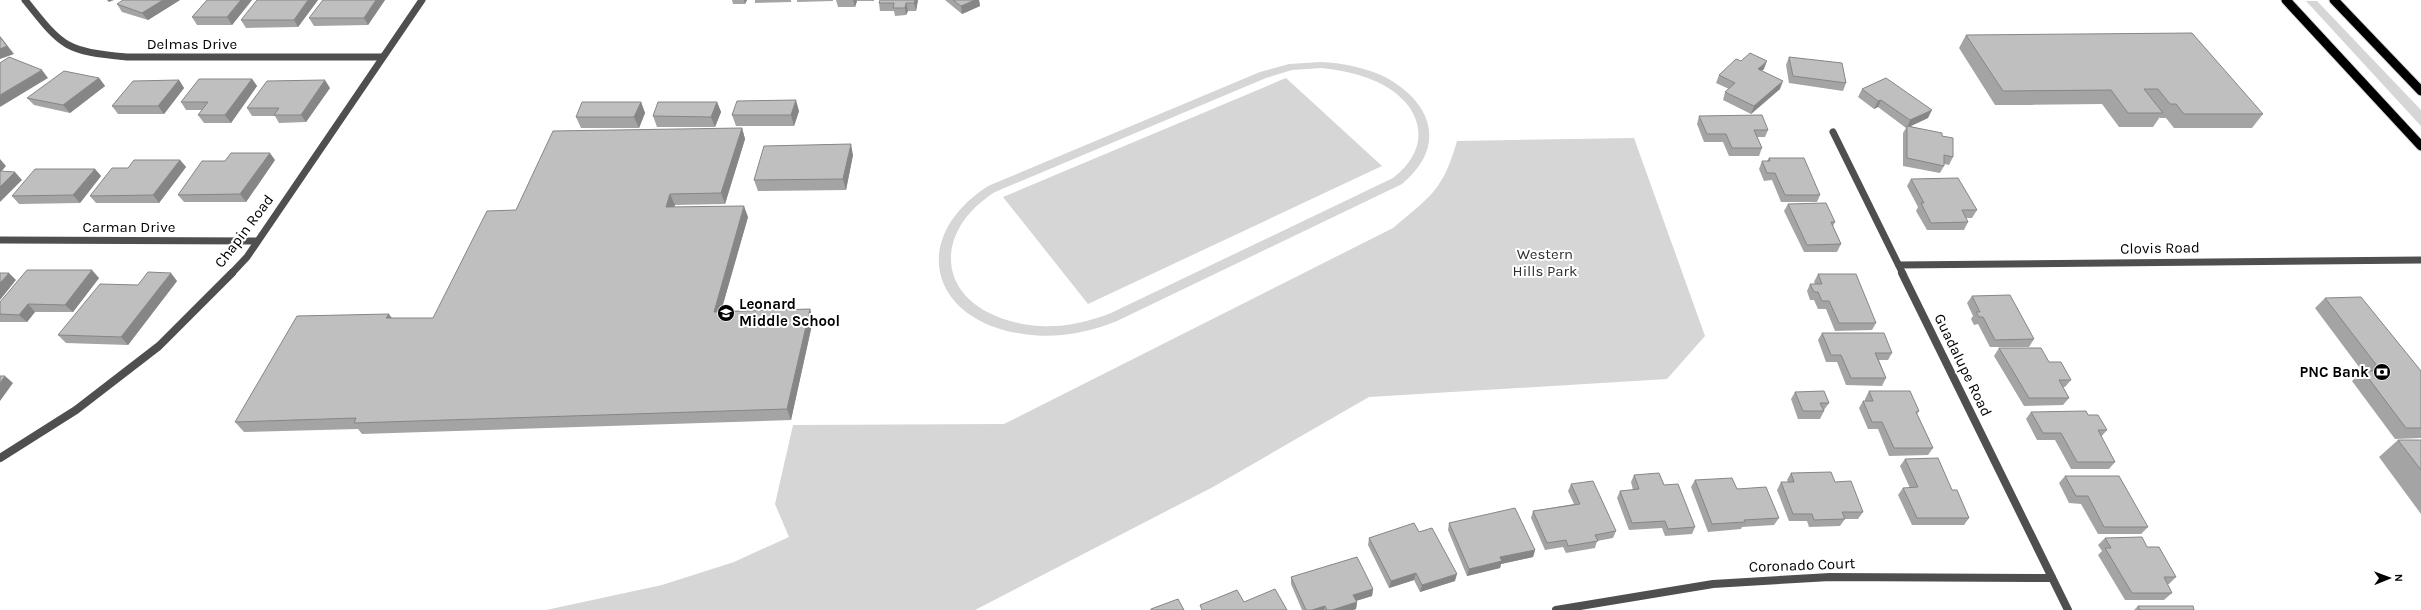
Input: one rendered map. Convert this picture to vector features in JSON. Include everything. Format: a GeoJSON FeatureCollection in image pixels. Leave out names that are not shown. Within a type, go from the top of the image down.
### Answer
{"type":"FeatureCollection","features":[{"type":"Feature","properties":{"kind":"main road"},"geometry":{"type":"LineString","coordinates":[[2286,0],[2421,146]]}},
{"type":"Feature","properties":{"kind":"main road"},"geometry":{"type":"LineString","coordinates":[[2334,0],[2421,91]]}},
{"type":"Feature","properties":{"kind":"street","name":"Delmas Drive"},"geometry":{"type":"LineString","coordinates":[[25,0],[61,42],[74,48],[110,55],[126,57],[381,57]]}},
{"type":"Feature","properties":{"kind":"street","name":"Chapin Road"},"geometry":{"type":"LineString","coordinates":[[0,458],[76,410],[159,346],[217,289],[247,256],[381,57],[422,0]]}},
{"type":"Feature","properties":{"kind":"street","name":"Guadalupe Road"},"geometry":{"type":"LineString","coordinates":[[1833,132],[2068,610]]}},
{"type":"Feature","properties":{"kind":"street","name":"Carman Drive"},"geometry":{"type":"LineString","coordinates":[[0,240],[257,241]]}},
{"type":"Feature","properties":{"kind":"street","name":"Clovis Road"},"geometry":{"type":"LineString","coordinates":[[1899,265],[2421,260]]}},
{"type":"Feature","properties":{"kind":"street","name":"Coronado Court"},"geometry":{"type":"LineString","coordinates":[[1556,610],[1713,584],[1830,577],[2052,578]]}},
{"type":"Feature","properties":{"kind":"green space"},"geometry":{"type":"Polygon","coordinates":[[[2306,1],[2317,1],[2421,110],[2421,126],[2306,1]]]}},
{"type":"Feature","properties":{"kind":"green space"},"geometry":{"type":"Polygon","coordinates":[[[1321,62],[1337,63],[1368,70],[1383,76],[1400,86],[1413,98],[1423,111],[1428,125],[1429,140],[1425,155],[1416,169],[1402,184],[1117,321],[1083,332],[1047,336],[1023,334],[992,326],[967,313],[950,295],[941,275],[939,253],[946,230],[962,207],[988,186],[1260,72],[1289,64],[1321,62]],[[1321,68],[1292,70],[1266,78],[995,192],[975,208],[961,226],[953,244],[951,263],[956,281],[967,297],[985,311],[1010,321],[1035,326],[1061,326],[1074,324],[1111,313],[1393,178],[1406,165],[1415,152],[1418,138],[1417,125],[1412,112],[1403,100],[1391,90],[1375,81],[1355,74],[1321,68]]]}},
{"type":"Feature","properties":{"kind":"green space"},"geometry":{"type":"Polygon","coordinates":[[[1286,78],[1382,166],[1088,304],[1003,197],[1286,78]]]}},
{"type":"Feature","properties":{"kind":"green space","name":"Western Hills Park"},"geometry":{"type":"Polygon","coordinates":[[[1634,138],[1705,336],[1667,379],[1369,397],[1213,487],[975,610],[546,610],[662,585],[734,562],[789,537],[775,504],[793,425],[1004,424],[1393,228],[1417,208],[1441,182],[1457,141],[1634,138]]]}},
{"type":"Feature","properties":{"kind":"building"},"geometry":{"type":"Polygon","coordinates":[[[123,0],[163,0],[142,13],[117,4],[123,0]]]}},
{"type":"Feature","properties":{"kind":"building"},"geometry":{"type":"Polygon","coordinates":[[[207,0],[241,0],[227,17],[192,17],[207,0]]]}},
{"type":"Feature","properties":{"kind":"building"},"geometry":{"type":"Polygon","coordinates":[[[257,0],[308,0],[294,20],[241,20],[257,0]]]}},
{"type":"Feature","properties":{"kind":"building"},"geometry":{"type":"Polygon","coordinates":[[[323,0],[376,0],[364,18],[309,18],[323,0]]]}},
{"type":"Feature","properties":{"kind":"building"},"geometry":{"type":"Polygon","coordinates":[[[880,0],[915,0],[914,3],[906,3],[905,8],[893,8],[894,3],[879,3],[880,0]]]}},
{"type":"Feature","properties":{"kind":"building"},"geometry":{"type":"Polygon","coordinates":[[[953,0],[975,0],[961,6],[953,0]]]}},
{"type":"Feature","properties":{"kind":"building"},"geometry":{"type":"Polygon","coordinates":[[[2192,33],[2263,114],[2184,114],[2176,104],[2170,104],[2158,89],[2144,89],[2163,113],[2128,113],[2111,90],[2003,91],[1966,35],[2192,33]]]}},
{"type":"Feature","properties":{"kind":"building"},"geometry":{"type":"Polygon","coordinates":[[[0,37],[7,46],[0,49],[0,37]]]}},
{"type":"Feature","properties":{"kind":"building"},"geometry":{"type":"Polygon","coordinates":[[[1750,53],[1767,61],[1758,69],[1783,81],[1754,106],[1725,92],[1735,83],[1719,75],[1736,59],[1741,61],[1750,53]]]}},
{"type":"Feature","properties":{"kind":"building"},"geometry":{"type":"Polygon","coordinates":[[[9,57],[42,70],[0,95],[0,63],[9,57]]]}},
{"type":"Feature","properties":{"kind":"building"},"geometry":{"type":"Polygon","coordinates":[[[1789,57],[1842,63],[1846,83],[1793,76],[1789,57]]]}},
{"type":"Feature","properties":{"kind":"building"},"geometry":{"type":"Polygon","coordinates":[[[64,71],[99,78],[63,105],[27,98],[64,71]]]}},
{"type":"Feature","properties":{"kind":"building"},"geometry":{"type":"Polygon","coordinates":[[[1886,78],[1932,110],[1910,120],[1881,100],[1878,101],[1862,89],[1886,78]]]}},
{"type":"Feature","properties":{"kind":"building"},"geometry":{"type":"Polygon","coordinates":[[[199,79],[252,79],[225,115],[198,115],[208,102],[181,102],[199,79]]]}},
{"type":"Feature","properties":{"kind":"building"},"geometry":{"type":"Polygon","coordinates":[[[179,80],[158,106],[112,106],[133,81],[179,80]]]}},
{"type":"Feature","properties":{"kind":"building"},"geometry":{"type":"Polygon","coordinates":[[[325,80],[301,115],[274,115],[279,108],[247,108],[267,81],[325,80]]]}},
{"type":"Feature","properties":{"kind":"building"},"geometry":{"type":"Polygon","coordinates":[[[796,100],[791,115],[732,115],[737,101],[796,100]]]}},
{"type":"Feature","properties":{"kind":"building"},"geometry":{"type":"Polygon","coordinates":[[[582,102],[641,102],[634,117],[576,117],[582,102]]]}},
{"type":"Feature","properties":{"kind":"building"},"geometry":{"type":"Polygon","coordinates":[[[658,102],[717,102],[711,117],[653,116],[658,102]]]}},
{"type":"Feature","properties":{"kind":"building"},"geometry":{"type":"Polygon","coordinates":[[[1762,115],[1768,130],[1754,130],[1762,148],[1732,148],[1726,134],[1707,134],[1699,116],[1762,115]]]}},
{"type":"Feature","properties":{"kind":"building"},"geometry":{"type":"Polygon","coordinates":[[[1907,126],[1942,133],[1942,136],[1953,138],[1953,157],[1944,155],[1944,166],[1907,158],[1907,126]]]}},
{"type":"Feature","properties":{"kind":"building"},"geometry":{"type":"Polygon","coordinates":[[[742,128],[721,193],[670,194],[666,207],[744,206],[714,312],[810,309],[787,409],[354,423],[356,418],[235,422],[297,316],[389,314],[386,318],[433,318],[487,211],[516,210],[553,131],[742,128]]]}},
{"type":"Feature","properties":{"kind":"building"},"geometry":{"type":"Polygon","coordinates":[[[851,144],[843,179],[754,180],[764,146],[851,144]]]}},
{"type":"Feature","properties":{"kind":"building"},"geometry":{"type":"Polygon","coordinates":[[[231,153],[270,153],[240,194],[178,195],[202,161],[225,161],[231,153]]]}},
{"type":"Feature","properties":{"kind":"building"},"geometry":{"type":"Polygon","coordinates":[[[1769,158],[1804,158],[1820,195],[1785,195],[1775,173],[1767,173],[1762,161],[1770,161],[1769,158]]]}},
{"type":"Feature","properties":{"kind":"building"},"geometry":{"type":"Polygon","coordinates":[[[134,160],[180,160],[153,195],[90,196],[112,168],[128,168],[134,160]]]}},
{"type":"Feature","properties":{"kind":"building"},"geometry":{"type":"Polygon","coordinates":[[[35,169],[95,169],[73,195],[12,196],[35,169]]]}},
{"type":"Feature","properties":{"kind":"building"},"geometry":{"type":"Polygon","coordinates":[[[0,171],[15,172],[0,187],[0,171]]]}},
{"type":"Feature","properties":{"kind":"building"},"geometry":{"type":"Polygon","coordinates":[[[1958,178],[1977,210],[1962,210],[1968,222],[1931,223],[1921,203],[1924,203],[1911,179],[1958,178]]]}},
{"type":"Feature","properties":{"kind":"building"},"geometry":{"type":"Polygon","coordinates":[[[1826,203],[1835,222],[1831,222],[1841,244],[1807,245],[1788,204],[1826,203]]]}},
{"type":"Feature","properties":{"kind":"building"},"geometry":{"type":"Polygon","coordinates":[[[27,270],[92,270],[65,305],[28,304],[19,315],[0,314],[0,302],[27,270]]]}},
{"type":"Feature","properties":{"kind":"building"},"geometry":{"type":"Polygon","coordinates":[[[148,272],[171,273],[121,337],[58,335],[100,284],[138,285],[148,272]]]}},
{"type":"Feature","properties":{"kind":"building"},"geometry":{"type":"Polygon","coordinates":[[[0,273],[9,273],[0,283],[0,273]]]}},
{"type":"Feature","properties":{"kind":"building"},"geometry":{"type":"Polygon","coordinates":[[[1818,274],[1856,274],[1876,323],[1839,323],[1829,301],[1822,301],[1818,292],[1814,292],[1810,284],[1822,284],[1818,274]]]}},
{"type":"Feature","properties":{"kind":"building"},"geometry":{"type":"Polygon","coordinates":[[[2010,295],[2034,339],[1995,340],[1983,317],[1979,317],[1976,312],[1980,312],[1972,296],[2010,295]]]}},
{"type":"Feature","properties":{"kind":"building"},"geometry":{"type":"Polygon","coordinates":[[[2361,297],[2421,371],[2421,428],[2406,428],[2363,371],[2381,371],[2325,298],[2361,297]]]}},
{"type":"Feature","properties":{"kind":"building"},"geometry":{"type":"Polygon","coordinates":[[[1822,333],[1884,333],[1892,353],[1875,353],[1886,378],[1851,378],[1841,355],[1831,355],[1822,333]]]}},
{"type":"Feature","properties":{"kind":"building"},"geometry":{"type":"Polygon","coordinates":[[[1999,348],[2041,348],[2049,362],[2061,362],[2071,380],[2059,380],[2069,398],[2029,398],[1999,348]]]}},
{"type":"Feature","properties":{"kind":"building"},"geometry":{"type":"Polygon","coordinates":[[[0,376],[5,376],[0,383],[0,376]]]}},
{"type":"Feature","properties":{"kind":"building"},"geometry":{"type":"Polygon","coordinates":[[[1824,391],[1829,403],[1820,403],[1824,411],[1803,411],[1795,392],[1824,391]]]}},
{"type":"Feature","properties":{"kind":"building"},"geometry":{"type":"Polygon","coordinates":[[[1869,391],[1910,391],[1919,411],[1916,412],[1933,448],[1894,448],[1882,422],[1872,422],[1863,401],[1873,401],[1869,391]]]}},
{"type":"Feature","properties":{"kind":"building"},"geometry":{"type":"Polygon","coordinates":[[[2086,411],[2088,415],[2098,415],[2107,430],[2098,430],[2115,462],[2077,462],[2061,433],[2043,433],[2031,412],[2086,411]]]}},
{"type":"Feature","properties":{"kind":"building"},"geometry":{"type":"Polygon","coordinates":[[[2398,440],[2421,440],[2421,470],[2398,440]]]}},
{"type":"Feature","properties":{"kind":"building"},"geometry":{"type":"Polygon","coordinates":[[[1938,458],[1952,490],[1957,490],[1969,518],[1917,518],[1903,488],[1918,487],[1905,459],[1938,458]]]}},
{"type":"Feature","properties":{"kind":"building"},"geometry":{"type":"Polygon","coordinates":[[[1831,472],[1835,482],[1851,481],[1863,512],[1842,512],[1845,519],[1814,520],[1812,514],[1793,514],[1781,482],[1794,482],[1791,473],[1831,472]]]}},
{"type":"Feature","properties":{"kind":"building"},"geometry":{"type":"Polygon","coordinates":[[[1659,473],[1664,485],[1678,484],[1695,527],[1668,529],[1665,521],[1632,523],[1620,491],[1639,489],[1634,475],[1659,473]]]}},
{"type":"Feature","properties":{"kind":"building"},"geometry":{"type":"Polygon","coordinates":[[[2065,476],[2119,476],[2148,527],[2104,527],[2088,496],[2076,496],[2065,476]]]}},
{"type":"Feature","properties":{"kind":"building"},"geometry":{"type":"Polygon","coordinates":[[[1732,478],[1737,489],[1766,487],[1779,518],[1712,524],[1695,480],[1732,478]]]}},
{"type":"Feature","properties":{"kind":"building"},"geometry":{"type":"Polygon","coordinates":[[[1593,481],[1616,531],[1595,535],[1598,541],[1568,546],[1566,540],[1547,543],[1533,511],[1580,504],[1571,484],[1593,481]]]}},
{"type":"Feature","properties":{"kind":"building"},"geometry":{"type":"Polygon","coordinates":[[[1515,508],[1535,550],[1500,557],[1502,561],[1469,569],[1449,523],[1515,508]]]}},
{"type":"Feature","properties":{"kind":"building"},"geometry":{"type":"Polygon","coordinates":[[[1414,523],[1419,532],[1432,528],[1457,574],[1422,585],[1416,573],[1391,581],[1369,538],[1414,523]]]}},
{"type":"Feature","properties":{"kind":"building"},"geometry":{"type":"Polygon","coordinates":[[[2142,537],[2147,547],[2159,547],[2176,577],[2164,577],[2172,593],[2132,593],[2105,548],[2111,548],[2105,538],[2142,537]]]}},
{"type":"Feature","properties":{"kind":"building"},"geometry":{"type":"Polygon","coordinates":[[[1357,557],[1373,589],[1353,595],[1357,602],[1332,610],[1327,610],[1325,606],[1312,610],[1306,610],[1291,577],[1357,557]]]}},
{"type":"Feature","properties":{"kind":"building"},"geometry":{"type":"Polygon","coordinates":[[[1275,589],[1287,610],[1202,610],[1200,605],[1237,590],[1244,602],[1275,589]]]}},
{"type":"Feature","properties":{"kind":"building"},"geometry":{"type":"Polygon","coordinates":[[[1178,599],[1184,610],[1151,610],[1151,609],[1178,599]]]}},
{"type":"Feature","properties":{"kind":"building"},"geometry":{"type":"Polygon","coordinates":[[[2138,606],[2193,606],[2194,610],[2140,610],[2138,606]]]}},
{"type":"Feature","properties":{"kind":"place","name":"Leonard Middle School"},"geometry":{"type":"Point","coordinates":[726,313]}},
{"type":"Feature","properties":{"kind":"place","name":"PNC Bank"},"geometry":{"type":"Point","coordinates":[2382,372]}}]}
